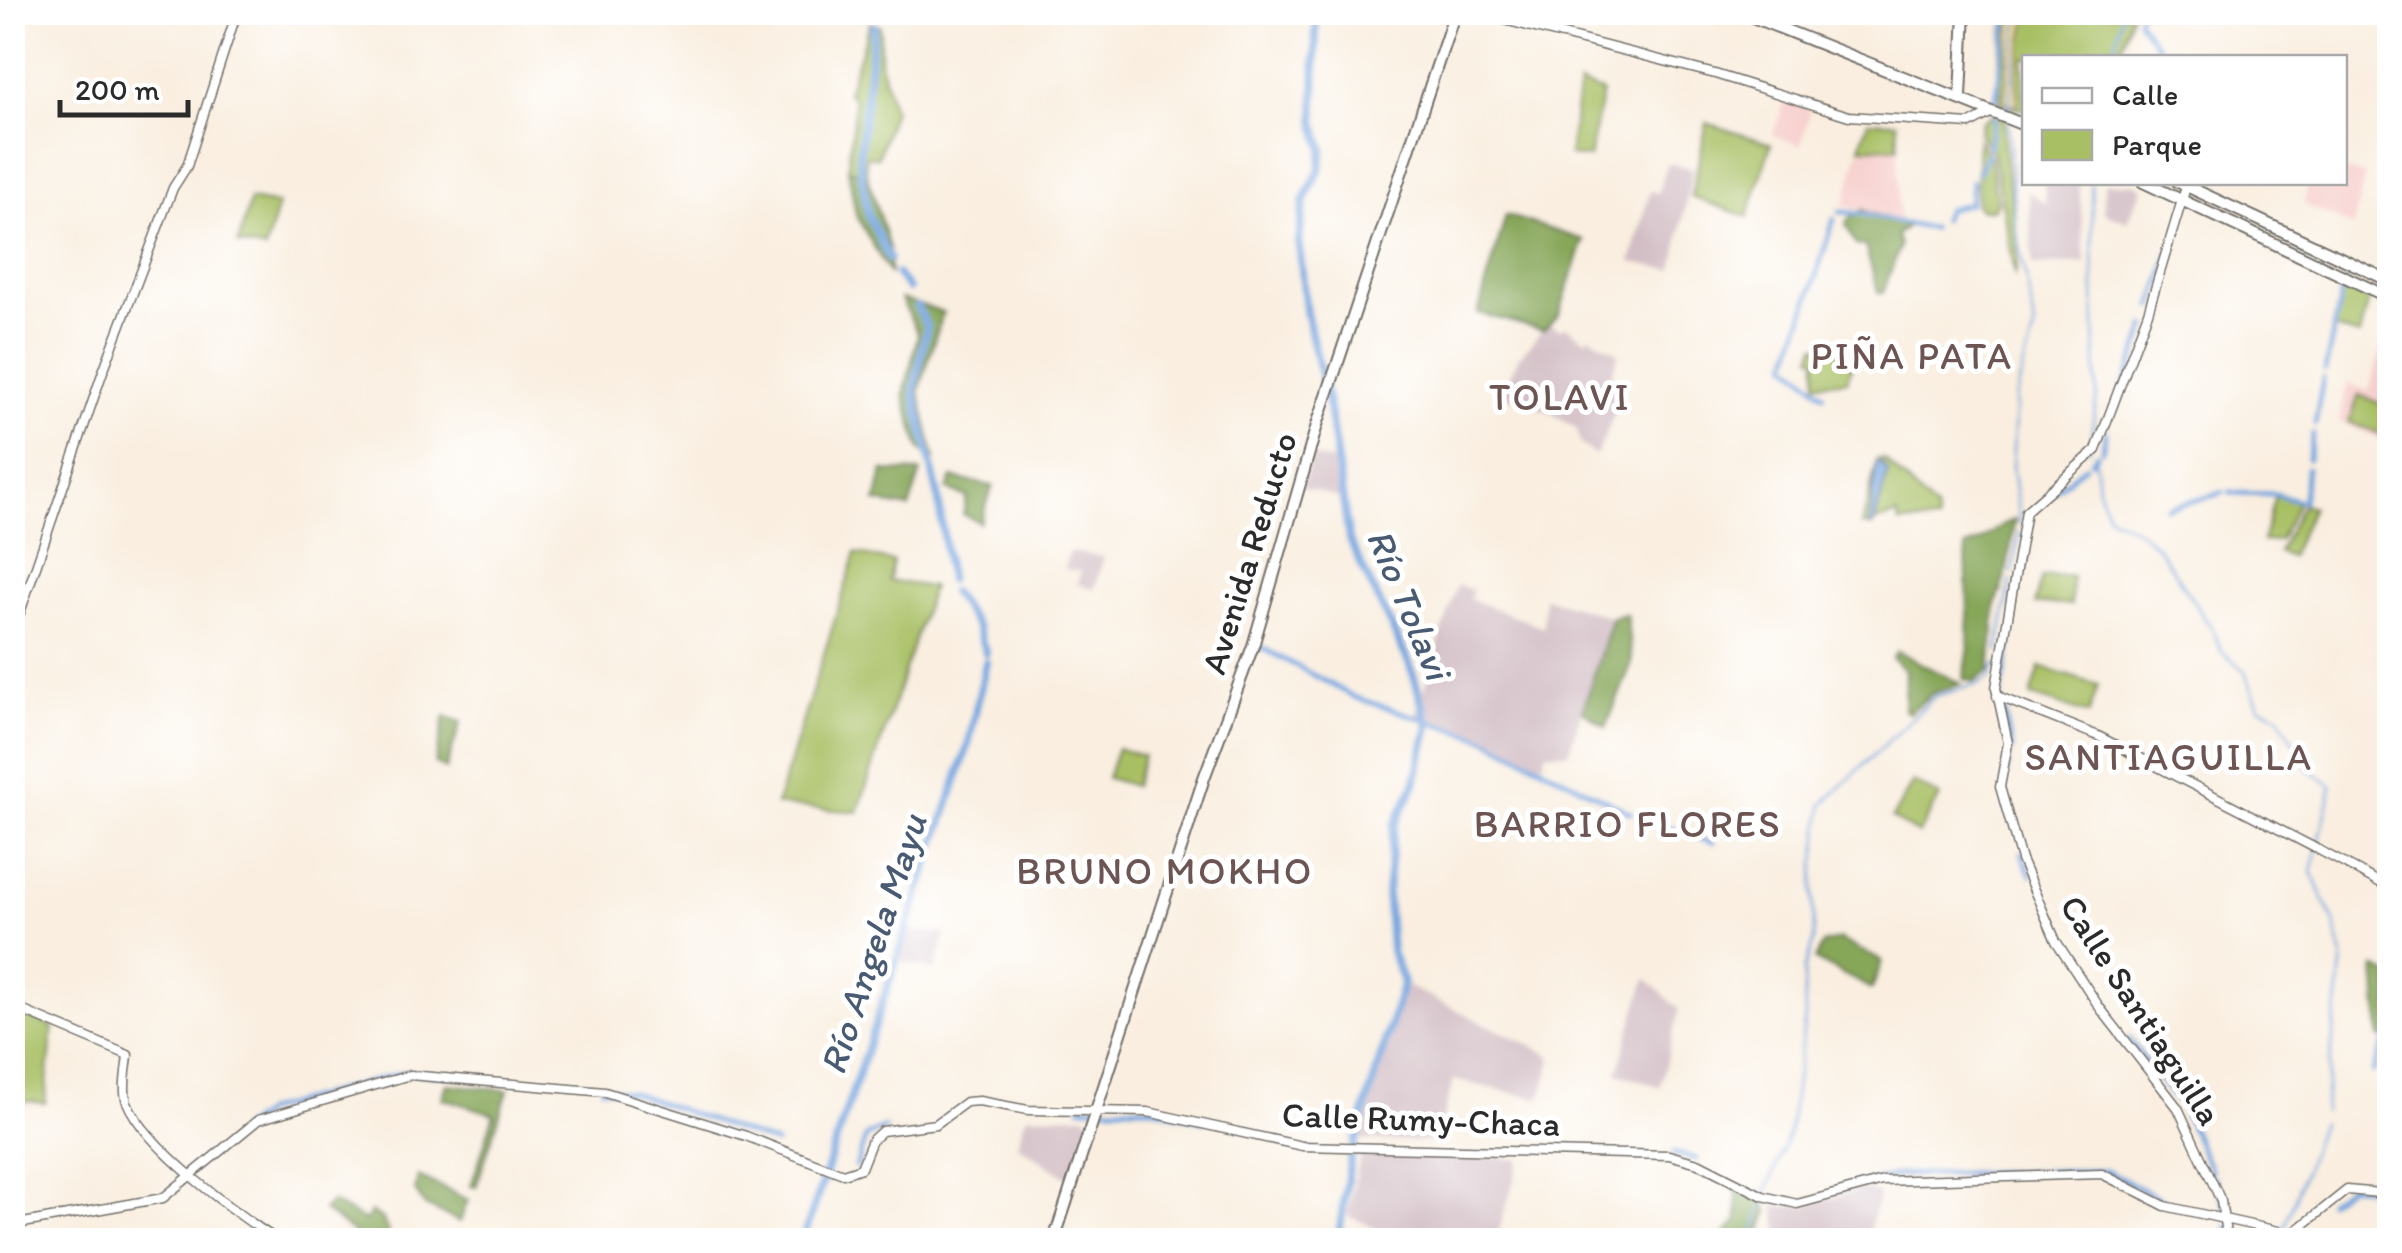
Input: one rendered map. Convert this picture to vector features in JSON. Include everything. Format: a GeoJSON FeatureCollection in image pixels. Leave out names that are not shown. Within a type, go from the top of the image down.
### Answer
{"type":"FeatureCollection","features":[{"type":"Feature","properties":{"kind":"main road","name":"Avenida Reducto"},"geometry":{"type":"LineString","coordinates":[[1054,1240],[1204,778],[1252,646],[1325,404],[1455,12]]}},
{"type":"Feature","properties":{"kind":"main road"},"geometry":{"type":"LineString","coordinates":[[1740,12],[2010,116]]}},
{"type":"Feature","properties":{"kind":"main road"},"geometry":{"type":"LineString","coordinates":[[1964,12],[1966,98]]}},
{"type":"Feature","properties":{"kind":"main road"},"geometry":{"type":"LineString","coordinates":[[2149,185],[2390,298]]}},
{"type":"Feature","properties":{"kind":"main road"},"geometry":{"type":"LineString","coordinates":[[2184,185],[2390,281]]}},
{"type":"Feature","properties":{"kind":"street"},"geometry":{"type":"LineString","coordinates":[[12,636],[102,374],[173,188],[187,166],[237,12]]}},
{"type":"Feature","properties":{"kind":"street"},"geometry":{"type":"LineString","coordinates":[[1473,12],[1715,74],[1849,116],[1970,124],[2010,116]]}},
{"type":"Feature","properties":{"kind":"street","name":"Calle Santiaguilla"},"geometry":{"type":"LineString","coordinates":[[2182,185],[2148,312],[2090,456],[2026,511],[1997,696],[2008,743],[2000,793],[2045,919],[2100,1008],[2178,1108],[2222,1201],[2227,1240]]}},
{"type":"Feature","properties":{"kind":"street"},"geometry":{"type":"LineString","coordinates":[[1997,696],[2098,736],[2390,888]]}},
{"type":"Feature","properties":{"kind":"street"},"geometry":{"type":"LineString","coordinates":[[12,1006],[128,1055],[128,1104],[191,1176],[276,1240]]}},
{"type":"Feature","properties":{"kind":"street","name":"Calle Rumy-Chaca"},"geometry":{"type":"LineString","coordinates":[[12,1225],[163,1198],[258,1120],[410,1075],[605,1092],[746,1136],[843,1174],[861,1168],[872,1140],[882,1131],[936,1124],[971,1101],[1028,1110],[1148,1112],[1302,1146],[1670,1155],[1698,1163],[1764,1197],[1808,1204],[1883,1181],[2102,1174],[2165,1206],[2224,1222]]}},
{"type":"Feature","properties":{"kind":"street"},"geometry":{"type":"LineString","coordinates":[[2224,1222],[2292,1234],[2346,1190],[2390,1194]]}},
{"type":"Feature","properties":{"kind":"shaded area"},"geometry":{"type":"Polygon","coordinates":[[[1785,100],[1811,108],[1801,146],[1773,135],[1785,100]]]}},
{"type":"Feature","properties":{"kind":"shaded area"},"geometry":{"type":"Polygon","coordinates":[[[1860,147],[1898,147],[1899,220],[1844,206],[1860,147]]]}},
{"type":"Feature","properties":{"kind":"shaded area"},"geometry":{"type":"Polygon","coordinates":[[[1667,163],[1693,168],[1673,270],[1631,262],[1650,191],[1658,193],[1667,163]]]}},
{"type":"Feature","properties":{"kind":"shaded area"},"geometry":{"type":"Polygon","coordinates":[[[2347,170],[2365,175],[2353,227],[2304,204],[2308,185],[2347,185],[2347,170]]]}},
{"type":"Feature","properties":{"kind":"shaded area"},"geometry":{"type":"Polygon","coordinates":[[[2044,185],[2079,185],[2085,263],[2033,266],[2028,191],[2046,204],[2044,185]]]}},
{"type":"Feature","properties":{"kind":"shaded area"},"geometry":{"type":"Polygon","coordinates":[[[2104,185],[2143,187],[2127,222],[2104,212],[2104,185]]]}},
{"type":"Feature","properties":{"kind":"shaded area"},"geometry":{"type":"Polygon","coordinates":[[[2389,323],[2389,444],[2339,421],[2348,383],[2369,391],[2389,323]]]}},
{"type":"Feature","properties":{"kind":"shaded area"},"geometry":{"type":"Polygon","coordinates":[[[1548,324],[1560,329],[1566,326],[1585,340],[1589,336],[1619,353],[1612,374],[1622,397],[1596,456],[1580,444],[1577,429],[1551,413],[1501,393],[1519,357],[1548,324]]]}},
{"type":"Feature","properties":{"kind":"shaded area"},"geometry":{"type":"Polygon","coordinates":[[[1312,456],[1340,464],[1343,495],[1339,498],[1302,487],[1312,456]]]}},
{"type":"Feature","properties":{"kind":"shaded area"},"geometry":{"type":"Polygon","coordinates":[[[1069,552],[1104,557],[1094,589],[1077,584],[1081,571],[1064,569],[1069,552]]]}},
{"type":"Feature","properties":{"kind":"shaded area"},"geometry":{"type":"Polygon","coordinates":[[[1457,585],[1472,590],[1470,599],[1543,627],[1544,597],[1612,617],[1568,753],[1546,752],[1543,767],[1489,737],[1416,714],[1457,585]]]}},
{"type":"Feature","properties":{"kind":"shaded area"},"geometry":{"type":"Polygon","coordinates":[[[909,930],[945,934],[935,970],[901,961],[909,930]]]}},
{"type":"Feature","properties":{"kind":"shaded area"},"geometry":{"type":"Polygon","coordinates":[[[1646,978],[1679,1009],[1660,1087],[1617,1073],[1646,978]]]}},
{"type":"Feature","properties":{"kind":"shaded area"},"geometry":{"type":"Polygon","coordinates":[[[1405,985],[1550,1055],[1552,1061],[1540,1099],[1454,1080],[1436,1142],[1357,1140],[1405,985]]]}},
{"type":"Feature","properties":{"kind":"shaded area"},"geometry":{"type":"Polygon","coordinates":[[[1026,1116],[1090,1118],[1070,1180],[1017,1144],[1026,1116]]]}},
{"type":"Feature","properties":{"kind":"shaded area"},"geometry":{"type":"Polygon","coordinates":[[[1361,1153],[1520,1160],[1496,1240],[1400,1240],[1347,1215],[1361,1153]]]}},
{"type":"Feature","properties":{"kind":"shaded area"},"geometry":{"type":"Polygon","coordinates":[[[1864,1188],[1879,1194],[1866,1240],[1781,1240],[1774,1206],[1806,1206],[1864,1188]]]}},
{"type":"Feature","properties":{"kind":"green space"},"geometry":{"type":"Polygon","coordinates":[[[2007,13],[2131,13],[2120,55],[2022,55],[2022,110],[2000,104],[2000,59],[2007,13]]]}},
{"type":"Feature","properties":{"kind":"green space"},"geometry":{"type":"Polygon","coordinates":[[[870,23],[880,26],[880,62],[893,110],[878,157],[866,157],[866,171],[848,170],[854,99],[847,92],[870,23]]]}},
{"type":"Feature","properties":{"kind":"green space"},"geometry":{"type":"Polygon","coordinates":[[[1579,84],[1602,92],[1589,158],[1569,156],[1579,84]]]}},
{"type":"Feature","properties":{"kind":"green space"},"geometry":{"type":"Polygon","coordinates":[[[1992,114],[2005,119],[2017,243],[2015,274],[1993,153],[1979,133],[1981,123],[1992,114]]]}},
{"type":"Feature","properties":{"kind":"green space"},"geometry":{"type":"Polygon","coordinates":[[[1868,121],[1897,122],[1898,147],[1860,147],[1868,121]]]}},
{"type":"Feature","properties":{"kind":"green space"},"geometry":{"type":"Polygon","coordinates":[[[1707,123],[1771,144],[1748,217],[1691,197],[1707,123]]]}},
{"type":"Feature","properties":{"kind":"green space"},"geometry":{"type":"Polygon","coordinates":[[[1978,139],[1990,156],[1997,203],[1993,209],[1980,209],[1976,204],[1978,139]]]}},
{"type":"Feature","properties":{"kind":"green space"},"geometry":{"type":"Polygon","coordinates":[[[848,170],[866,171],[889,248],[890,275],[856,215],[848,170]]]}},
{"type":"Feature","properties":{"kind":"green space"},"geometry":{"type":"Polygon","coordinates":[[[250,200],[278,205],[265,250],[238,244],[250,200]]]}},
{"type":"Feature","properties":{"kind":"green space"},"geometry":{"type":"Polygon","coordinates":[[[1862,210],[1908,226],[1897,235],[1900,246],[1883,293],[1878,292],[1865,246],[1856,245],[1846,225],[1848,219],[1862,210]]]}},
{"type":"Feature","properties":{"kind":"green space"},"geometry":{"type":"Polygon","coordinates":[[[1506,215],[1584,240],[1559,315],[1543,330],[1478,313],[1506,215]]]}},
{"type":"Feature","properties":{"kind":"green space"},"geometry":{"type":"Polygon","coordinates":[[[2344,283],[2370,294],[2360,336],[2335,329],[2344,283]]]}},
{"type":"Feature","properties":{"kind":"green space"},"geometry":{"type":"Polygon","coordinates":[[[901,299],[943,312],[919,391],[935,459],[920,450],[904,395],[918,334],[901,299]]]}},
{"type":"Feature","properties":{"kind":"green space"},"geometry":{"type":"Polygon","coordinates":[[[1816,345],[1842,353],[1840,361],[1852,365],[1847,380],[1817,383],[1817,358],[1812,356],[1816,345]]]}},
{"type":"Feature","properties":{"kind":"green space"},"geometry":{"type":"Polygon","coordinates":[[[2359,395],[2389,407],[2389,437],[2349,422],[2359,395]]]}},
{"type":"Feature","properties":{"kind":"green space"},"geometry":{"type":"Polygon","coordinates":[[[1877,459],[1884,459],[1936,511],[1938,522],[1899,523],[1898,515],[1862,526],[1877,459]]]}},
{"type":"Feature","properties":{"kind":"green space"},"geometry":{"type":"Polygon","coordinates":[[[883,471],[921,472],[909,508],[876,502],[883,471]]]}},
{"type":"Feature","properties":{"kind":"green space"},"geometry":{"type":"Polygon","coordinates":[[[952,478],[993,486],[980,523],[963,514],[967,497],[947,490],[952,478]]]}},
{"type":"Feature","properties":{"kind":"green space"},"geometry":{"type":"Polygon","coordinates":[[[2275,495],[2298,502],[2279,540],[2262,542],[2275,495]]]}},
{"type":"Feature","properties":{"kind":"green space"},"geometry":{"type":"Polygon","coordinates":[[[2302,504],[2312,507],[2290,557],[2278,552],[2302,504]]]}},
{"type":"Feature","properties":{"kind":"green space"},"geometry":{"type":"Polygon","coordinates":[[[2015,520],[2005,579],[1996,604],[1990,671],[1974,682],[1964,679],[1969,646],[1966,547],[2015,520]]]}},
{"type":"Feature","properties":{"kind":"green space"},"geometry":{"type":"Polygon","coordinates":[[[856,553],[893,562],[889,581],[932,587],[858,812],[776,805],[856,553]]]}},
{"type":"Feature","properties":{"kind":"green space"},"geometry":{"type":"Polygon","coordinates":[[[2072,576],[2071,605],[2035,604],[2042,577],[2072,576]]]}},
{"type":"Feature","properties":{"kind":"green space"},"geometry":{"type":"Polygon","coordinates":[[[1626,614],[1632,663],[1606,727],[1583,711],[1612,617],[1626,614]]]}},
{"type":"Feature","properties":{"kind":"green space"},"geometry":{"type":"Polygon","coordinates":[[[1897,651],[1961,684],[1933,693],[1909,713],[1904,710],[1905,672],[1892,658],[1897,651]]]}},
{"type":"Feature","properties":{"kind":"green space"},"geometry":{"type":"Polygon","coordinates":[[[2040,667],[2098,685],[2089,714],[2031,696],[2040,667]]]}},
{"type":"Feature","properties":{"kind":"green space"},"geometry":{"type":"Polygon","coordinates":[[[445,716],[461,722],[446,769],[435,764],[445,716]]]}},
{"type":"Feature","properties":{"kind":"green space"},"geometry":{"type":"Polygon","coordinates":[[[1117,748],[1143,756],[1134,786],[1107,778],[1117,748]]]}},
{"type":"Feature","properties":{"kind":"green space"},"geometry":{"type":"Polygon","coordinates":[[[1913,782],[1940,797],[1918,834],[1892,818],[1913,782]]]}},
{"type":"Feature","properties":{"kind":"green space"},"geometry":{"type":"Polygon","coordinates":[[[1839,939],[1882,961],[1872,989],[1815,960],[1823,944],[1839,939]]]}},
{"type":"Feature","properties":{"kind":"green space"},"geometry":{"type":"Polygon","coordinates":[[[2375,968],[2389,974],[2389,1039],[2380,1037],[2375,968]]]}},
{"type":"Feature","properties":{"kind":"green space"},"geometry":{"type":"Polygon","coordinates":[[[13,1011],[53,1027],[45,1103],[13,1100],[13,1011]]]}},
{"type":"Feature","properties":{"kind":"green space"},"geometry":{"type":"Polygon","coordinates":[[[447,1084],[508,1090],[476,1187],[471,1186],[494,1114],[442,1098],[447,1084]]]}},
{"type":"Feature","properties":{"kind":"green space"},"geometry":{"type":"Polygon","coordinates":[[[418,1176],[468,1200],[460,1222],[425,1206],[415,1191],[418,1176]]]}},
{"type":"Feature","properties":{"kind":"green space"},"geometry":{"type":"Polygon","coordinates":[[[1736,1188],[1764,1200],[1768,1213],[1758,1240],[1719,1240],[1738,1220],[1736,1188]]]}},
{"type":"Feature","properties":{"kind":"green space"},"geometry":{"type":"Polygon","coordinates":[[[331,1202],[366,1221],[371,1212],[383,1220],[389,1234],[386,1240],[351,1240],[354,1233],[323,1210],[331,1202]]]}},
{"type":"Feature","properties":{"kind":"sand"},"geometry":{"type":"Polygon","coordinates":[[[2012,13],[2028,13],[2016,78],[2017,105],[2004,103],[2012,13]]]}},
{"type":"Feature","properties":{"kind":"water"},"geometry":{"type":"Polygon","coordinates":[[[1881,462],[1888,472],[1874,525],[1869,527],[1876,463],[1881,462]]]}},
{"type":"Feature","properties":{"kind":"waterway","name":"Río Tolavi"},"geometry":{"type":"LineString","coordinates":[[1316,12],[1315,121],[1323,148],[1320,169],[1304,202],[1299,242],[1306,312],[1329,408],[1349,540],[1411,667],[1429,726],[1415,784],[1394,826],[1387,892],[1391,951],[1403,982],[1354,1147]]}},
{"type":"Feature","properties":{"kind":"waterway"},"geometry":{"type":"LineString","coordinates":[[1995,103],[2009,12]]}},
{"type":"Feature","properties":{"kind":"waterway"},"geometry":{"type":"LineString","coordinates":[[2008,115],[2019,12]]}},
{"type":"Feature","properties":{"kind":"waterway"},"geometry":{"type":"LineString","coordinates":[[2113,55],[2122,13]]}},
{"type":"Feature","properties":{"kind":"waterway"},"geometry":{"type":"LineString","coordinates":[[2138,20],[2164,55]]}},
{"type":"Feature","properties":{"kind":"waterway","name":"Río Angela Mayu"},"geometry":{"type":"LineString","coordinates":[[874,26],[859,157],[868,215],[889,259]]}},
{"type":"Feature","properties":{"kind":"waterway"},"geometry":{"type":"LineString","coordinates":[[1989,147],[1994,117]]}},
{"type":"Feature","properties":{"kind":"waterway"},"geometry":{"type":"LineString","coordinates":[[2008,123],[2015,221],[2035,326],[2016,395],[2012,467],[2020,524]]}},
{"type":"Feature","properties":{"kind":"waterway"},"geometry":{"type":"LineString","coordinates":[[1978,173],[1987,154]]}},
{"type":"Feature","properties":{"kind":"waterway"},"geometry":{"type":"LineString","coordinates":[[1942,220],[1947,209],[1970,203],[1972,181]]}},
{"type":"Feature","properties":{"kind":"waterway"},"geometry":{"type":"LineString","coordinates":[[2089,450],[2097,395],[2091,185]]}},
{"type":"Feature","properties":{"kind":"waterway"},"geometry":{"type":"LineString","coordinates":[[1840,212],[1932,228]]}},
{"type":"Feature","properties":{"kind":"waterway"},"geometry":{"type":"LineString","coordinates":[[1789,360],[1834,219]]}},
{"type":"Feature","properties":{"kind":"waterway"},"geometry":{"type":"LineString","coordinates":[[2153,306],[2171,250]]}},
{"type":"Feature","properties":{"kind":"waterway","name":"Río Angela Mayu"},"geometry":{"type":"LineString","coordinates":[[897,274],[908,289]]}},
{"type":"Feature","properties":{"kind":"waterway"},"geometry":{"type":"LineString","coordinates":[[2325,371],[2344,282]]}},
{"type":"Feature","properties":{"kind":"waterway","name":"Río Angela Mayu"},"geometry":{"type":"LineString","coordinates":[[917,307],[927,327],[914,390],[938,495],[949,580]]}},
{"type":"Feature","properties":{"kind":"waterway"},"geometry":{"type":"LineString","coordinates":[[2115,409],[2147,326]]}},
{"type":"Feature","properties":{"kind":"waterway"},"geometry":{"type":"LineString","coordinates":[[1788,363],[1824,394]]}},
{"type":"Feature","properties":{"kind":"waterway"},"geometry":{"type":"LineString","coordinates":[[2315,424],[2323,379]]}},
{"type":"Feature","properties":{"kind":"waterway"},"geometry":{"type":"LineString","coordinates":[[2102,450],[2106,432]]}},
{"type":"Feature","properties":{"kind":"waterway"},"geometry":{"type":"LineString","coordinates":[[2308,459],[2313,434]]}},
{"type":"Feature","properties":{"kind":"waterway"},"geometry":{"type":"LineString","coordinates":[[2091,461],[2097,454]]}},
{"type":"Feature","properties":{"kind":"waterway"},"geometry":{"type":"LineString","coordinates":[[2095,457],[2098,489],[2108,515],[2140,531],[2157,547],[2212,629],[2222,652],[2244,670],[2259,706],[2279,715],[2308,768],[2332,786],[2312,872],[2334,922],[2343,957],[2324,1112]]}},
{"type":"Feature","properties":{"kind":"waterway"},"geometry":{"type":"LineString","coordinates":[[2049,496],[2085,466]]}},
{"type":"Feature","properties":{"kind":"waterway"},"geometry":{"type":"LineString","coordinates":[[2302,502],[2307,468]]}},
{"type":"Feature","properties":{"kind":"waterway"},"geometry":{"type":"LineString","coordinates":[[2167,508],[2223,493]]}},
{"type":"Feature","properties":{"kind":"waterway"},"geometry":{"type":"LineString","coordinates":[[2230,493],[2276,494],[2297,500]]}},
{"type":"Feature","properties":{"kind":"waterway"},"geometry":{"type":"LineString","coordinates":[[2012,573],[2019,532]]}},
{"type":"Feature","properties":{"kind":"waterway"},"geometry":{"type":"LineString","coordinates":[[1998,651],[2011,581]]}},
{"type":"Feature","properties":{"kind":"waterway","name":"Río Angela Mayu"},"geometry":{"type":"LineString","coordinates":[[952,592],[976,626],[986,653]]}},
{"type":"Feature","properties":{"kind":"waterway"},"geometry":{"type":"LineString","coordinates":[[2001,693],[2011,639]]}},
{"type":"Feature","properties":{"kind":"waterway"},"geometry":{"type":"LineString","coordinates":[[1257,645],[1356,698],[1487,739],[1631,813]]}},
{"type":"Feature","properties":{"kind":"waterway","name":"Río Angela Mayu"},"geometry":{"type":"LineString","coordinates":[[803,1240],[968,746],[986,662]]}},
{"type":"Feature","properties":{"kind":"waterway"},"geometry":{"type":"LineString","coordinates":[[1766,1193],[1789,1133],[1805,1016],[1804,970],[1814,940],[1813,886],[1823,804],[1935,696],[1979,684],[1990,677],[1996,664]]}},
{"type":"Feature","properties":{"kind":"waterway"},"geometry":{"type":"LineString","coordinates":[[2002,701],[2012,750]]}},
{"type":"Feature","properties":{"kind":"waterway"},"geometry":{"type":"LineString","coordinates":[[2006,775],[2009,758]]}},
{"type":"Feature","properties":{"kind":"waterway"},"geometry":{"type":"LineString","coordinates":[[1641,817],[1713,843]]}},
{"type":"Feature","properties":{"kind":"waterway"},"geometry":{"type":"LineString","coordinates":[[2022,853],[2031,875]]}},
{"type":"Feature","properties":{"kind":"waterway"},"geometry":{"type":"LineString","coordinates":[[2373,1072],[2390,1030]]}},
{"type":"Feature","properties":{"kind":"waterway"},"geometry":{"type":"LineString","coordinates":[[2129,1039],[2176,1100]]}},
{"type":"Feature","properties":{"kind":"waterway"},"geometry":{"type":"LineString","coordinates":[[240,1130],[266,1111],[405,1072],[451,1075]]}},
{"type":"Feature","properties":{"kind":"waterway"},"geometry":{"type":"LineString","coordinates":[[602,1088],[631,1092],[776,1144]]}},
{"type":"Feature","properties":{"kind":"waterway"},"geometry":{"type":"LineString","coordinates":[[1081,1107],[1152,1107],[1204,1121]]}},
{"type":"Feature","properties":{"kind":"waterway"},"geometry":{"type":"LineString","coordinates":[[2184,1113],[2211,1171]]}},
{"type":"Feature","properties":{"kind":"waterway"},"geometry":{"type":"LineString","coordinates":[[2284,1230],[2321,1123]]}},
{"type":"Feature","properties":{"kind":"waterway"},"geometry":{"type":"LineString","coordinates":[[856,1167],[866,1136],[885,1128]]}},
{"type":"Feature","properties":{"kind":"waterway"},"geometry":{"type":"LineString","coordinates":[[1673,1153],[1696,1159]]}},
{"type":"Feature","properties":{"kind":"waterway","name":"Río Tolavi"},"geometry":{"type":"LineString","coordinates":[[1338,1240],[1351,1156]]}},
{"type":"Feature","properties":{"kind":"waterway"},"geometry":{"type":"LineString","coordinates":[[1835,1190],[1899,1175],[2035,1171]]}},
{"type":"Feature","properties":{"kind":"waterway"},"geometry":{"type":"LineString","coordinates":[[2043,1171],[2106,1171],[2173,1205]]}},
{"type":"Feature","properties":{"kind":"waterway"},"geometry":{"type":"LineString","coordinates":[[2215,1178],[2226,1209]]}},
{"type":"Feature","properties":{"kind":"waterway"},"geometry":{"type":"LineString","coordinates":[[2328,1201],[2350,1185],[2387,1191]]}},
{"type":"Feature","properties":{"kind":"waterway"},"geometry":{"type":"LineString","coordinates":[[1753,1240],[1764,1201]]}},
{"type":"Feature","properties":{"kind":"waterway"},"geometry":{"type":"LineString","coordinates":[[2228,1226],[2233,1240]]}},
{"type":"Feature","properties":{"kind":"waterway"},"geometry":{"type":"LineString","coordinates":[[2279,1240],[2281,1236]]}},
{"type":"Feature","properties":{"kind":"district","name":"PIÑA PATA"},"geometry":{"type":"Point","coordinates":[1912,356]}},
{"type":"Feature","properties":{"kind":"district","name":"TOLAVI"},"geometry":{"type":"Point","coordinates":[1560,397]}},
{"type":"Feature","properties":{"kind":"district","name":"SANTIAGUILLA"},"geometry":{"type":"Point","coordinates":[2169,757]}},
{"type":"Feature","properties":{"kind":"district","name":"BARRIO FLORES"},"geometry":{"type":"Point","coordinates":[1628,824]}},
{"type":"Feature","properties":{"kind":"district","name":"BRUNO MOKHO"},"geometry":{"type":"Point","coordinates":[1165,871]}}]}
